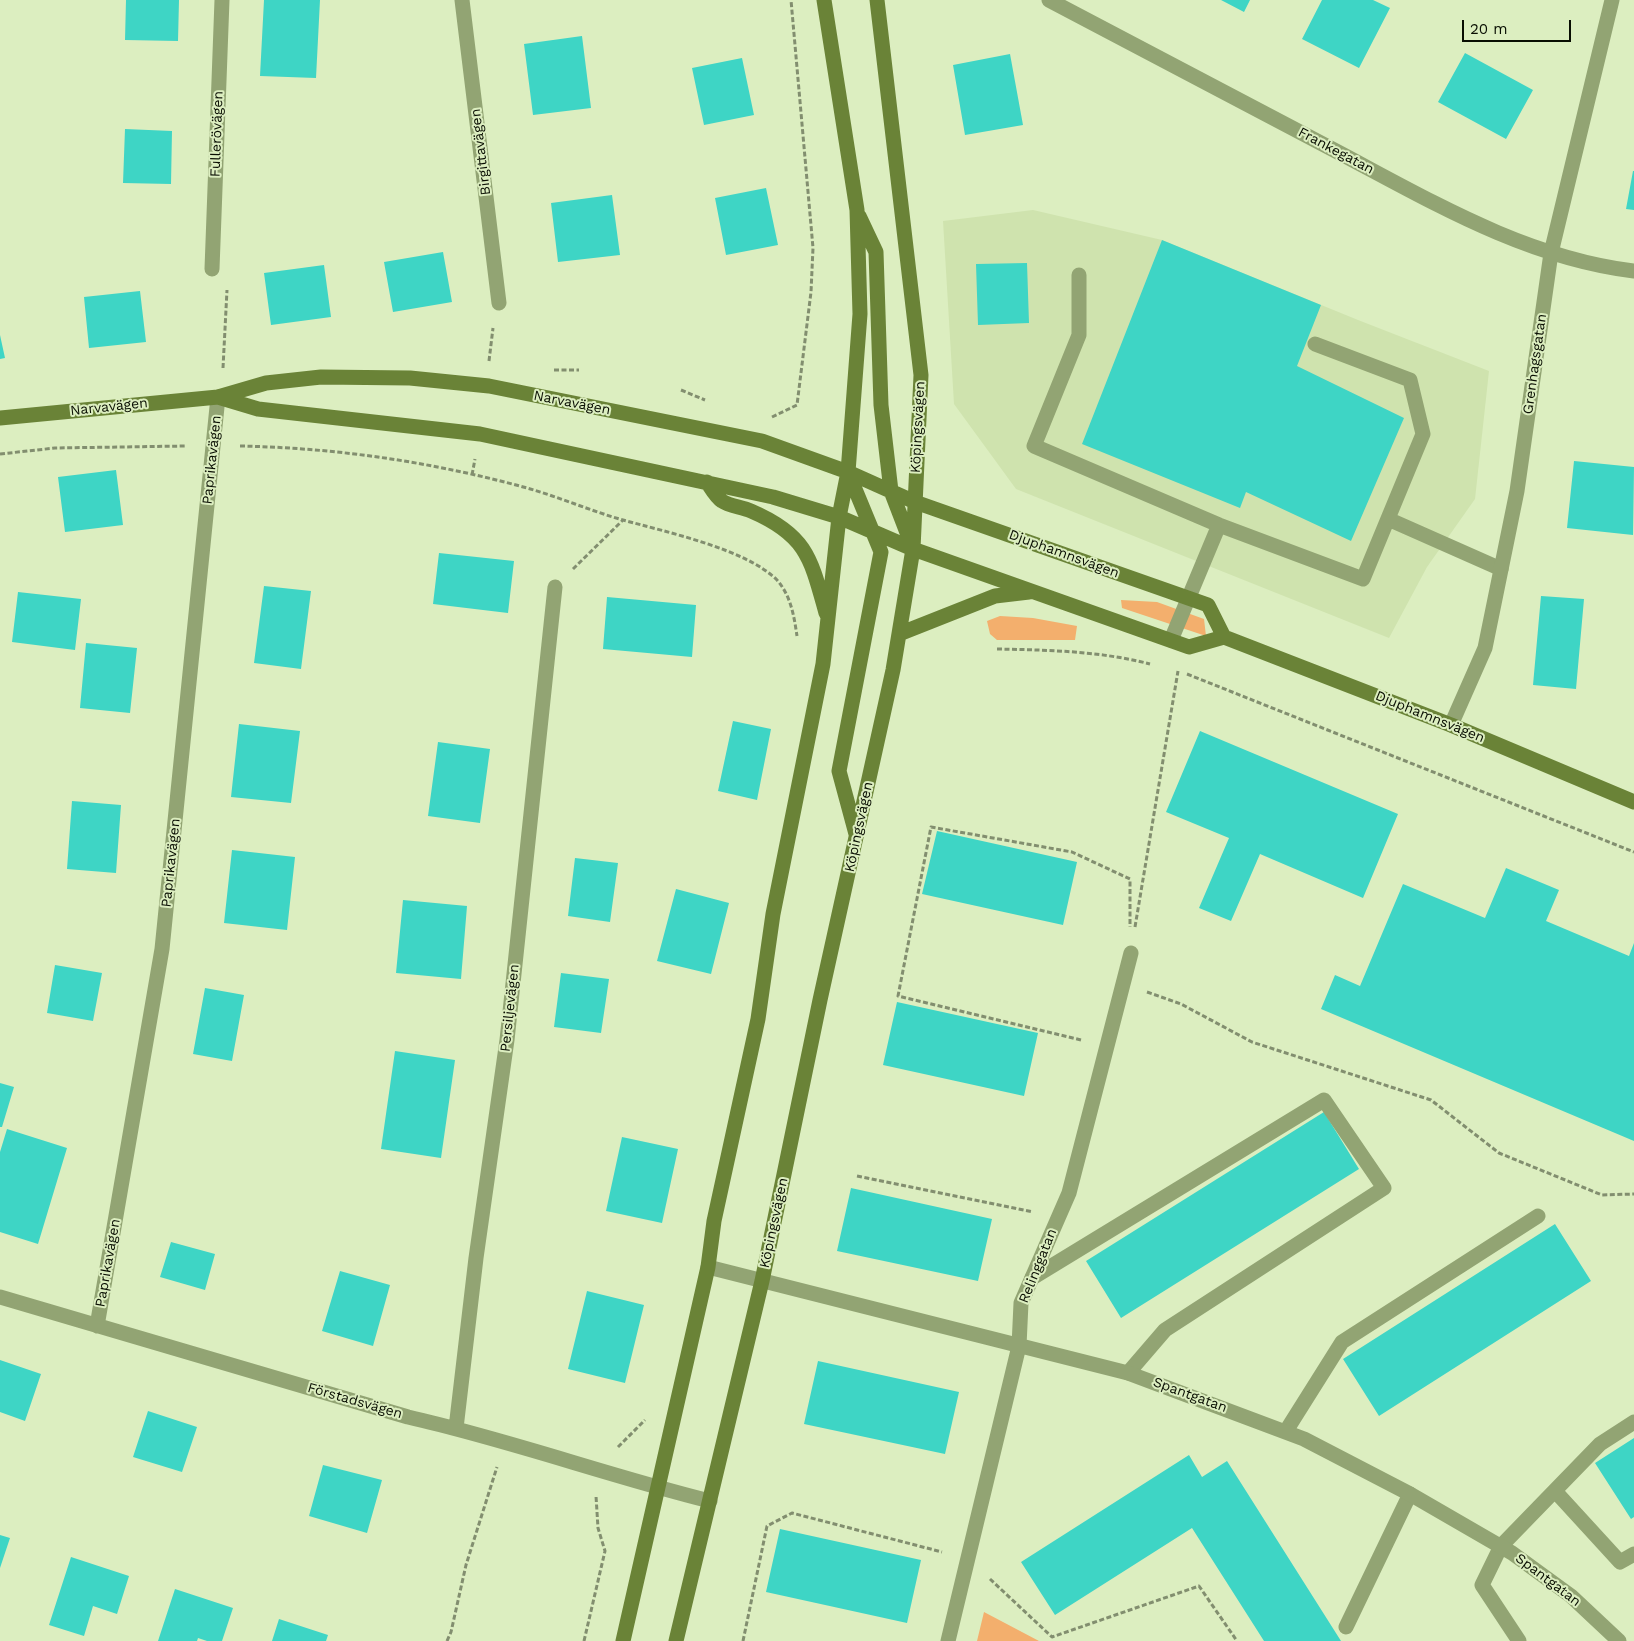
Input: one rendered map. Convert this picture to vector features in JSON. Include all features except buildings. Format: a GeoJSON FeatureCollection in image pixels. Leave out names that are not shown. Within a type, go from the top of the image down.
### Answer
{"type":"FeatureCollection","features":[{"type":"Feature","properties":{"kind":"main road"},"geometry":{"type":"LineString","coordinates":[[622,1641],[708,1267],[714,1221],[758,1018],[773,914],[824,664],[839,517],[848,472],[860,314],[857,210],[824,0]]}},
{"type":"Feature","properties":{"kind":"main road","name":"Köpingsvägen"},"geometry":{"type":"LineString","coordinates":[[676,1641],[762,1281],[857,838],[899,634],[913,549],[921,375],[877,0]]}},
{"type":"Feature","properties":{"kind":"main road"},"geometry":{"type":"LineString","coordinates":[[857,210],[876,252],[882,405],[891,491],[913,549],[1189,647],[1224,638]]}},
{"type":"Feature","properties":{"kind":"main road","name":"Narvavägen"},"geometry":{"type":"LineString","coordinates":[[0,418],[218,397],[266,384],[321,377],[410,378],[488,386],[762,441],[848,472],[915,502]]}},
{"type":"Feature","properties":{"kind":"main road","name":"Narvavägen"},"geometry":{"type":"LineString","coordinates":[[218,397],[258,409],[480,434],[707,482],[774,497],[839,517],[913,549]]}},
{"type":"Feature","properties":{"kind":"main road"},"geometry":{"type":"LineString","coordinates":[[848,472],[881,552],[839,771],[857,838]]}},
{"type":"Feature","properties":{"kind":"main road"},"geometry":{"type":"LineString","coordinates":[[707,482],[722,500],[768,520],[786,530],[797,541],[812,563],[828,622]]}},
{"type":"Feature","properties":{"kind":"main road","name":"Djuphamnsvägen"},"geometry":{"type":"LineString","coordinates":[[915,502],[1208,605],[1224,638],[1451,725],[1634,802]]}},
{"type":"Feature","properties":{"kind":"main road"},"geometry":{"type":"LineString","coordinates":[[899,634],[995,596],[1032,591]]}},
{"type":"Feature","properties":{"kind":"street","name":"Fullerövägen"},"geometry":{"type":"LineString","coordinates":[[212,269],[222,0]]}},
{"type":"Feature","properties":{"kind":"street","name":"Birgittavägen"},"geometry":{"type":"LineString","coordinates":[[462,0],[499,303]]}},
{"type":"Feature","properties":{"kind":"street","name":"Frankegatan"},"geometry":{"type":"LineString","coordinates":[[1049,0],[1407,188],[1504,236],[1551,253],[1614,269],[1634,272]]}},
{"type":"Feature","properties":{"kind":"street","name":"Grenhagsgatan"},"geometry":{"type":"LineString","coordinates":[[1451,725],[1485,648],[1517,491],[1551,253],[1612,0]]}},
{"type":"Feature","properties":{"kind":"street"},"geometry":{"type":"LineString","coordinates":[[1079,275],[1079,335],[1034,446],[1219,525],[1363,579],[1423,434],[1410,380],[1315,344]]}},
{"type":"Feature","properties":{"kind":"street","name":"Paprikavägen"},"geometry":{"type":"LineString","coordinates":[[98,1326],[162,949],[218,397]]}},
{"type":"Feature","properties":{"kind":"street"},"geometry":{"type":"LineString","coordinates":[[1388,519],[1501,569]]}},
{"type":"Feature","properties":{"kind":"street"},"geometry":{"type":"LineString","coordinates":[[1171,640],[1219,525]]}},
{"type":"Feature","properties":{"kind":"street","name":"Persiljevägen"},"geometry":{"type":"LineString","coordinates":[[456,1428],[476,1258],[508,1040],[555,586]]}},
{"type":"Feature","properties":{"kind":"street","name":"Relinggatan"},"geometry":{"type":"LineString","coordinates":[[948,1641],[1019,1346],[1021,1303],[1069,1193],[1131,953]]}},
{"type":"Feature","properties":{"kind":"street"},"geometry":{"type":"LineString","coordinates":[[1032,1278],[1324,1100],[1384,1188],[1165,1330],[1128,1373]]}},
{"type":"Feature","properties":{"kind":"street"},"geometry":{"type":"LineString","coordinates":[[1286,1431],[1342,1342],[1538,1216]]}},
{"type":"Feature","properties":{"kind":"street","name":"Spantgatan"},"geometry":{"type":"LineString","coordinates":[[708,1267],[1128,1373],[1286,1431],[1410,1494],[1501,1546],[1571,1596],[1619,1641]]}},
{"type":"Feature","properties":{"kind":"street","name":"Förstadsvägen"},"geometry":{"type":"LineString","coordinates":[[0,1297],[408,1417],[456,1428],[657,1488],[710,1501]]}},
{"type":"Feature","properties":{"kind":"street"},"geometry":{"type":"LineString","coordinates":[[1519,1641],[1482,1585],[1501,1546],[1600,1444],[1634,1422]]}},
{"type":"Feature","properties":{"kind":"street"},"geometry":{"type":"LineString","coordinates":[[1555,1491],[1620,1562],[1634,1554]]}},
{"type":"Feature","properties":{"kind":"street"},"geometry":{"type":"LineString","coordinates":[[1346,1627],[1410,1494]]}},
{"type":"Feature","properties":{"kind":"path"},"geometry":{"type":"LineString","coordinates":[[791,0],[813,248],[811,292],[797,404]]}},
{"type":"Feature","properties":{"kind":"path"},"geometry":{"type":"LineString","coordinates":[[212,269],[227,288],[224,365],[218,397]]}},
{"type":"Feature","properties":{"kind":"path"},"geometry":{"type":"LineString","coordinates":[[0,454],[54,448],[296,447],[429,465],[527,488],[623,520],[667,531],[710,545],[756,565],[778,582],[791,602],[794,614]]}},
{"type":"Feature","properties":{"kind":"path"},"geometry":{"type":"LineString","coordinates":[[555,586],[623,520]]}},
{"type":"Feature","properties":{"kind":"path"},"geometry":{"type":"LineString","coordinates":[[997,649],[1069,651],[1123,657],[1159,666]]}},
{"type":"Feature","properties":{"kind":"path"},"geometry":{"type":"LineString","coordinates":[[1168,668],[1634,852]]}},
{"type":"Feature","properties":{"kind":"path"},"geometry":{"type":"LineString","coordinates":[[1131,953],[1178,671]]}},
{"type":"Feature","properties":{"kind":"path"},"geometry":{"type":"LineString","coordinates":[[1107,1046],[898,996],[931,827],[1072,852],[1130,879],[1131,953]]}},
{"type":"Feature","properties":{"kind":"path"},"geometry":{"type":"LineString","coordinates":[[1122,983],[1181,1004],[1252,1042],[1431,1100],[1499,1153],[1602,1194],[1634,1194]]}},
{"type":"Feature","properties":{"kind":"path"},"geometry":{"type":"LineString","coordinates":[[857,1176],[1058,1217]]}},
{"type":"Feature","properties":{"kind":"path"},"geometry":{"type":"LineString","coordinates":[[447,1641],[451,1632],[466,1565],[500,1458]]}},
{"type":"Feature","properties":{"kind":"path"},"geometry":{"type":"LineString","coordinates":[[584,1641],[605,1551],[598,1528],[595,1469]]}},
{"type":"Feature","properties":{"kind":"path"},"geometry":{"type":"LineString","coordinates":[[743,1641],[767,1526],[792,1514],[968,1559],[1052,1637],[1199,1586],[1237,1641]]}},
{"type":"Feature","properties":{"kind":"shaded area"},"geometry":{"type":"Polygon","coordinates":[[[1033,210],[1162,240],[1489,371],[1475,499],[1427,567],[1389,638],[1016,489],[954,404],[943,221],[1033,210]]]}},
{"type":"Feature","properties":{"kind":"shaded area"},"geometry":{"type":"Polygon","coordinates":[[[1121,600],[1157,602],[1204,619],[1206,636],[1122,608],[1121,600]]]}},
{"type":"Feature","properties":{"kind":"shaded area"},"geometry":{"type":"Polygon","coordinates":[[[1000,616],[1033,618],[1077,626],[1075,640],[997,640],[990,634],[987,621],[1000,616]]]}},
{"type":"Feature","properties":{"kind":"shaded area"},"geometry":{"type":"Polygon","coordinates":[[[984,1612],[1039,1641],[977,1641],[984,1612]]]}}]}
